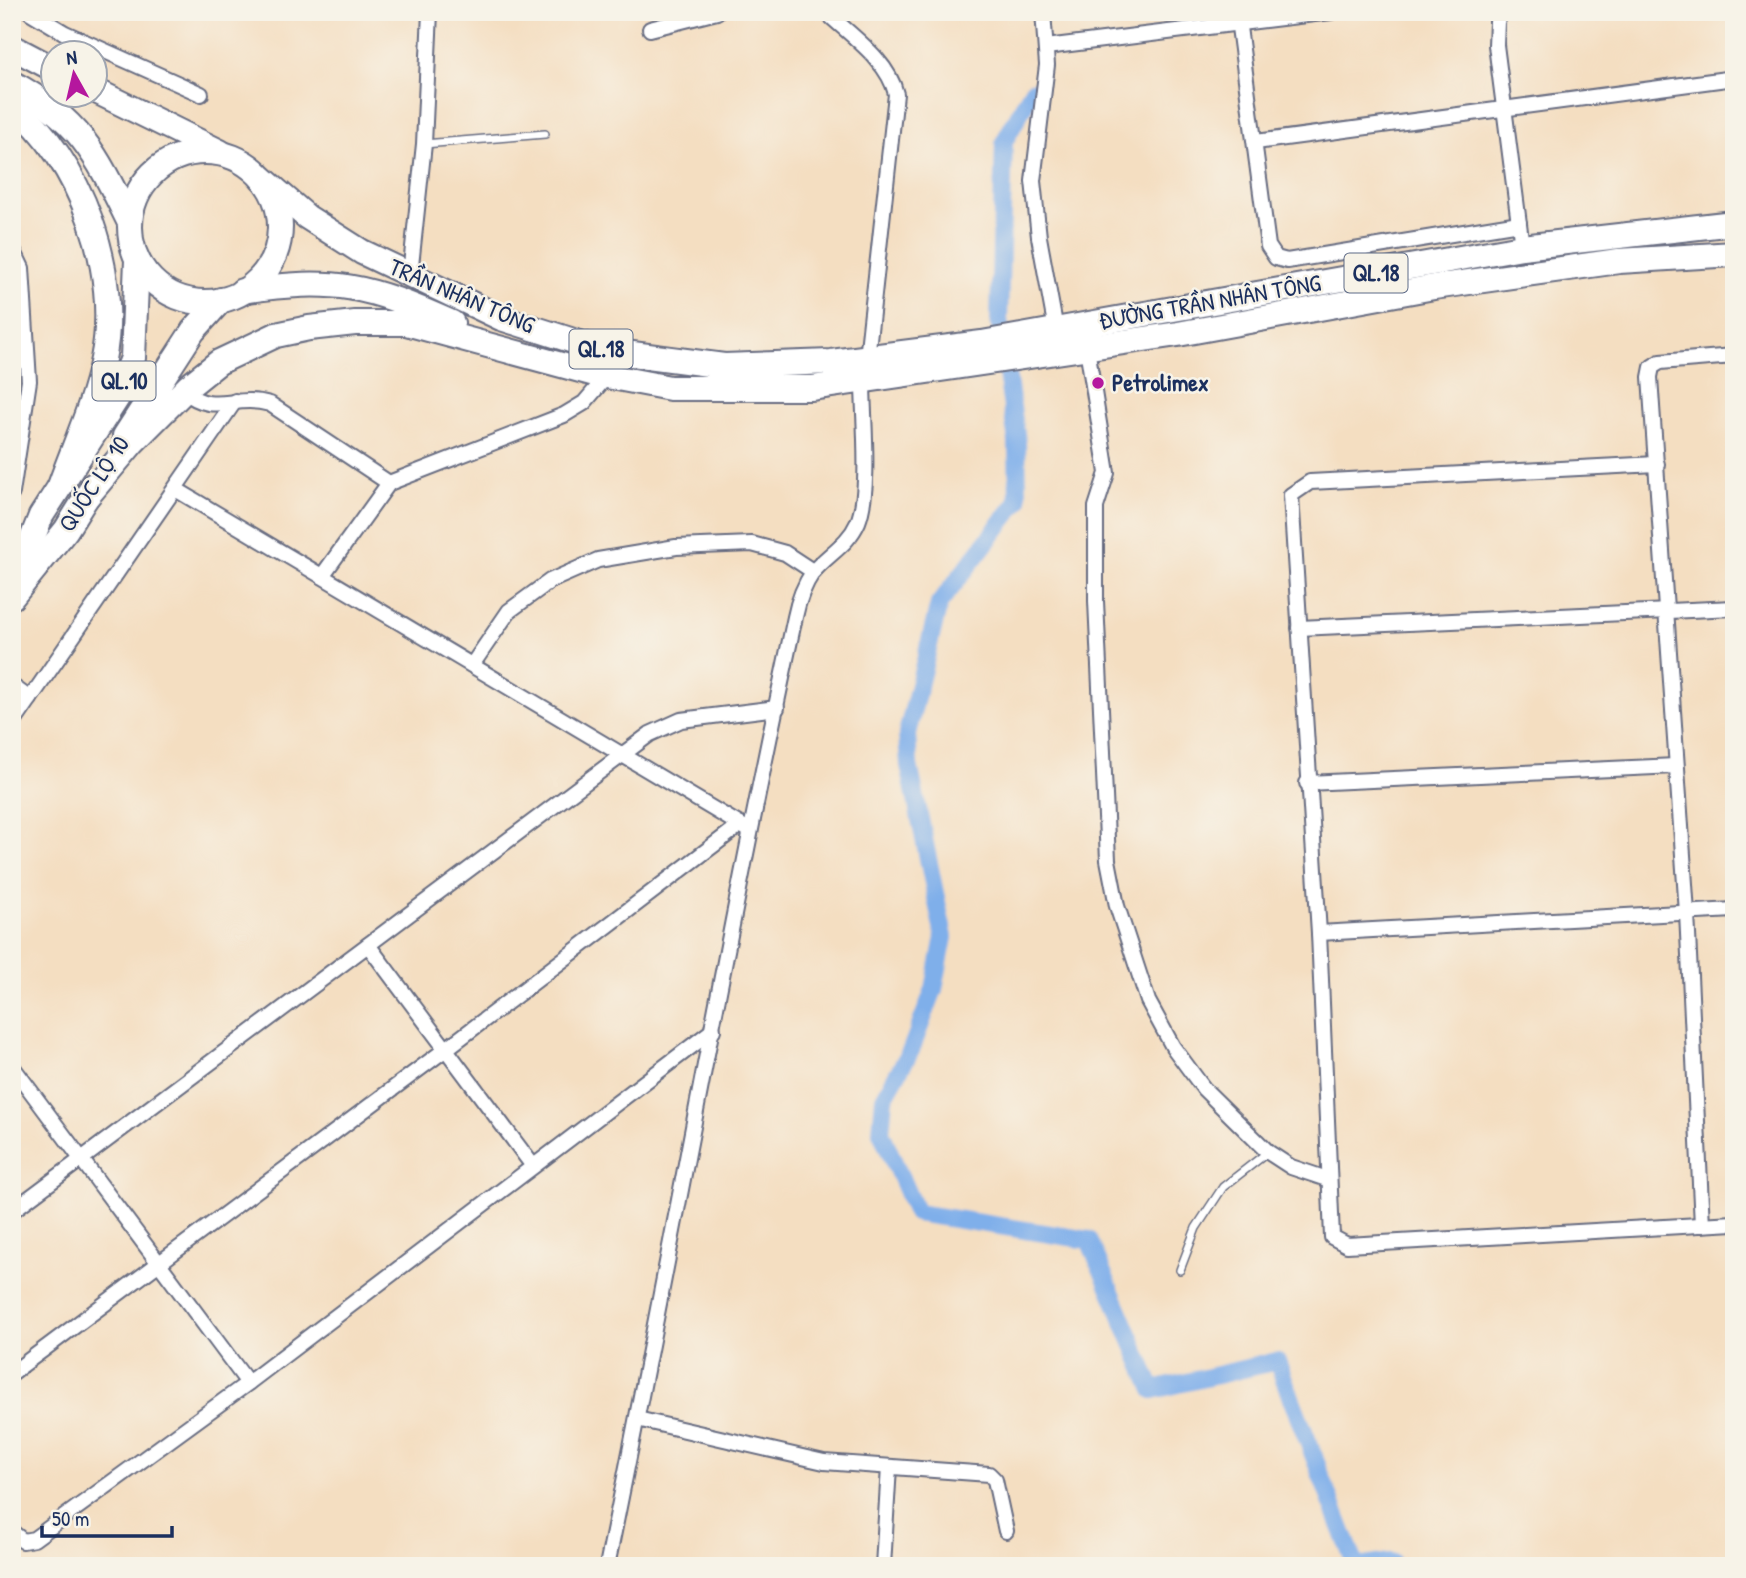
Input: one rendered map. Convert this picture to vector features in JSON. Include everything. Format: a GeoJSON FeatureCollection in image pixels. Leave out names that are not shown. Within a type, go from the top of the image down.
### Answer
{"type":"FeatureCollection","features":[{"type":"Feature","properties":{"kind":"highway"},"geometry":{"type":"LineString","coordinates":[[12,47],[38,61]]}},
{"type":"Feature","properties":{"kind":"highway"},"geometry":{"type":"LineString","coordinates":[[12,83],[62,114],[93,150],[130,223]]}},
{"type":"Feature","properties":{"kind":"highway"},"geometry":{"type":"LineString","coordinates":[[108,97],[246,164],[262,178],[274,197],[280,218],[279,240],[272,260],[260,278],[232,296],[201,301],[182,298],[156,283],[137,260],[131,242],[130,223],[134,201],[145,181],[161,166],[182,156],[204,152],[227,155]]}},
{"type":"Feature","properties":{"kind":"highway","name":"QUỐC LỘ 10"},"geometry":{"type":"LineString","coordinates":[[12,104],[45,136],[69,170],[93,223],[102,270],[107,318],[104,358],[94,395],[60,486]]}},
{"type":"Feature","properties":{"kind":"highway","name":"TRẦN NHÂN TÔNG"},"geometry":{"type":"LineString","coordinates":[[262,178],[307,216],[340,238],[410,275],[501,318],[602,349],[724,366],[865,369],[1021,347]]}},
{"type":"Feature","properties":{"kind":"highway","name":"ĐƯỜNG TRẦN NHÂN TÔNG"},"geometry":{"type":"LineString","coordinates":[[1021,347],[1056,330],[1520,235],[1734,223]]}},
{"type":"Feature","properties":{"kind":"highway"},"geometry":{"type":"LineString","coordinates":[[1520,235],[1528,275]]}},
{"type":"Feature","properties":{"kind":"highway","name":"ĐƯỜNG TRẦN NHÂN TÔNG"},"geometry":{"type":"LineString","coordinates":[[1021,347],[1087,348],[1434,288],[1619,261],[1734,254]]}},
{"type":"Feature","properties":{"kind":"highway","name":"QUỐC LỘ 10"},"geometry":{"type":"LineString","coordinates":[[12,589],[41,516],[117,398],[133,358],[137,260]]}},
{"type":"Feature","properties":{"kind":"highway","name":"TRẦN NHÂN TÔNG"},"geometry":{"type":"LineString","coordinates":[[232,296],[295,284],[351,285],[391,296],[526,356]]}},
{"type":"Feature","properties":{"kind":"highway","name":"QUỐC LỘ 10"},"geometry":{"type":"LineString","coordinates":[[12,597],[66,530],[193,331],[232,296]]}},
{"type":"Feature","properties":{"kind":"highway","name":"TRẦN NHÂN TÔNG"},"geometry":{"type":"LineString","coordinates":[[85,499],[133,442],[184,391],[219,362],[276,335],[309,328],[355,323],[406,323],[607,376],[670,388],[813,388],[865,369]]}},
{"type":"Feature","properties":{"kind":"street"},"geometry":{"type":"LineString","coordinates":[[30,12],[65,33],[201,94]]}},
{"type":"Feature","properties":{"kind":"street"},"geometry":{"type":"LineString","coordinates":[[410,275],[424,144],[430,12]]}},
{"type":"Feature","properties":{"kind":"street"},"geometry":{"type":"LineString","coordinates":[[650,29],[717,12]]}},
{"type":"Feature","properties":{"kind":"street"},"geometry":{"type":"LineString","coordinates":[[607,1566],[713,1030],[744,827],[777,708],[796,613],[814,572],[845,544],[858,522],[864,497],[865,369],[896,94],[893,80],[883,66],[826,12]]}},
{"type":"Feature","properties":{"kind":"street"},"geometry":{"type":"LineString","coordinates":[[1043,12],[1047,65],[1033,181],[1039,237],[1056,330]]}},
{"type":"Feature","properties":{"kind":"street"},"geometry":{"type":"LineString","coordinates":[[1046,47],[1238,18],[1331,12]]}},
{"type":"Feature","properties":{"kind":"street"},"geometry":{"type":"LineString","coordinates":[[1238,18],[1268,246],[1276,258],[1287,261],[1520,235],[1502,107],[1495,16]]}},
{"type":"Feature","properties":{"kind":"street"},"geometry":{"type":"LineString","coordinates":[[1256,142],[1734,78]]}},
{"type":"Feature","properties":{"kind":"street"},"geometry":{"type":"LineString","coordinates":[[12,247],[22,268],[29,381],[12,493]]}},
{"type":"Feature","properties":{"kind":"street"},"geometry":{"type":"LineString","coordinates":[[1087,348],[1107,473],[1096,507],[1096,601],[1108,860],[1117,906],[1148,1000],[1173,1047],[1204,1089],[1268,1152],[1291,1167],[1328,1179]]}},
{"type":"Feature","properties":{"kind":"street"},"geometry":{"type":"LineString","coordinates":[[1702,1225],[1687,913],[1650,377],[1652,367],[1660,362],[1734,356]]}},
{"type":"Feature","properties":{"kind":"street"},"geometry":{"type":"LineString","coordinates":[[322,576],[389,483],[564,415],[584,403],[607,376]]}},
{"type":"Feature","properties":{"kind":"street"},"geometry":{"type":"LineString","coordinates":[[184,391],[198,403],[213,405],[256,400],[270,404],[389,483]]}},
{"type":"Feature","properties":{"kind":"street"},"geometry":{"type":"LineString","coordinates":[[12,725],[177,490],[235,401]]}},
{"type":"Feature","properties":{"kind":"street"},"geometry":{"type":"LineString","coordinates":[[1657,464],[1303,484],[1291,495],[1307,783],[1319,933],[1332,1237],[1347,1245],[1734,1223]]}},
{"type":"Feature","properties":{"kind":"street"},"geometry":{"type":"LineString","coordinates":[[177,490],[744,827]]}},
{"type":"Feature","properties":{"kind":"street"},"geometry":{"type":"LineString","coordinates":[[472,665],[509,611],[550,581],[598,560],[676,547],[752,544],[785,554],[814,572]]}},
{"type":"Feature","properties":{"kind":"street"},"geometry":{"type":"LineString","coordinates":[[1299,628],[1734,608]]}},
{"type":"Feature","properties":{"kind":"street"},"geometry":{"type":"LineString","coordinates":[[12,686],[30,699]]}},
{"type":"Feature","properties":{"kind":"street"},"geometry":{"type":"LineString","coordinates":[[12,1211],[650,734],[681,720],[777,708]]}},
{"type":"Feature","properties":{"kind":"street"},"geometry":{"type":"LineString","coordinates":[[1307,783],[1676,766]]}},
{"type":"Feature","properties":{"kind":"street"},"geometry":{"type":"LineString","coordinates":[[12,1373],[744,827]]}},
{"type":"Feature","properties":{"kind":"street"},"geometry":{"type":"LineString","coordinates":[[1319,933],[1734,910]]}},
{"type":"Feature","properties":{"kind":"street"},"geometry":{"type":"LineString","coordinates":[[368,945],[533,1166]]}},
{"type":"Feature","properties":{"kind":"street"},"geometry":{"type":"LineString","coordinates":[[12,1532],[23,1541],[34,1539],[248,1383],[713,1030]]}},
{"type":"Feature","properties":{"kind":"street"},"geometry":{"type":"LineString","coordinates":[[12,1066],[248,1383]]}},
{"type":"Feature","properties":{"kind":"street"},"geometry":{"type":"LineString","coordinates":[[637,1419],[824,1462],[989,1474],[995,1480],[1006,1531]]}},
{"type":"Feature","properties":{"kind":"street"},"geometry":{"type":"LineString","coordinates":[[883,1566],[889,1467]]}},
{"type":"Feature","properties":{"kind":"lane"},"geometry":{"type":"LineString","coordinates":[[424,144],[545,134]]}},
{"type":"Feature","properties":{"kind":"lane"},"geometry":{"type":"LineString","coordinates":[[1180,1270],[1196,1228],[1223,1187],[1268,1152]]}},
{"type":"Feature","properties":{"kind":"waterway"},"geometry":{"type":"LineString","coordinates":[[1032,91],[1004,142],[999,319],[1017,441],[1018,501],[939,604],[907,734],[909,765],[944,937],[934,989],[911,1050],[884,1098],[881,1132],[916,1213],[1089,1240],[1153,1390],[1277,1361],[1356,1566]]}},
{"type":"Feature","properties":{"kind":"waterway"},"geometry":{"type":"LineString","coordinates":[[1365,1566],[1391,1562],[1392,1566]]}},
{"type":"Feature","properties":{"kind":"place","name":"Petrolimex"},"geometry":{"type":"Point","coordinates":[1098,383]}}]}
